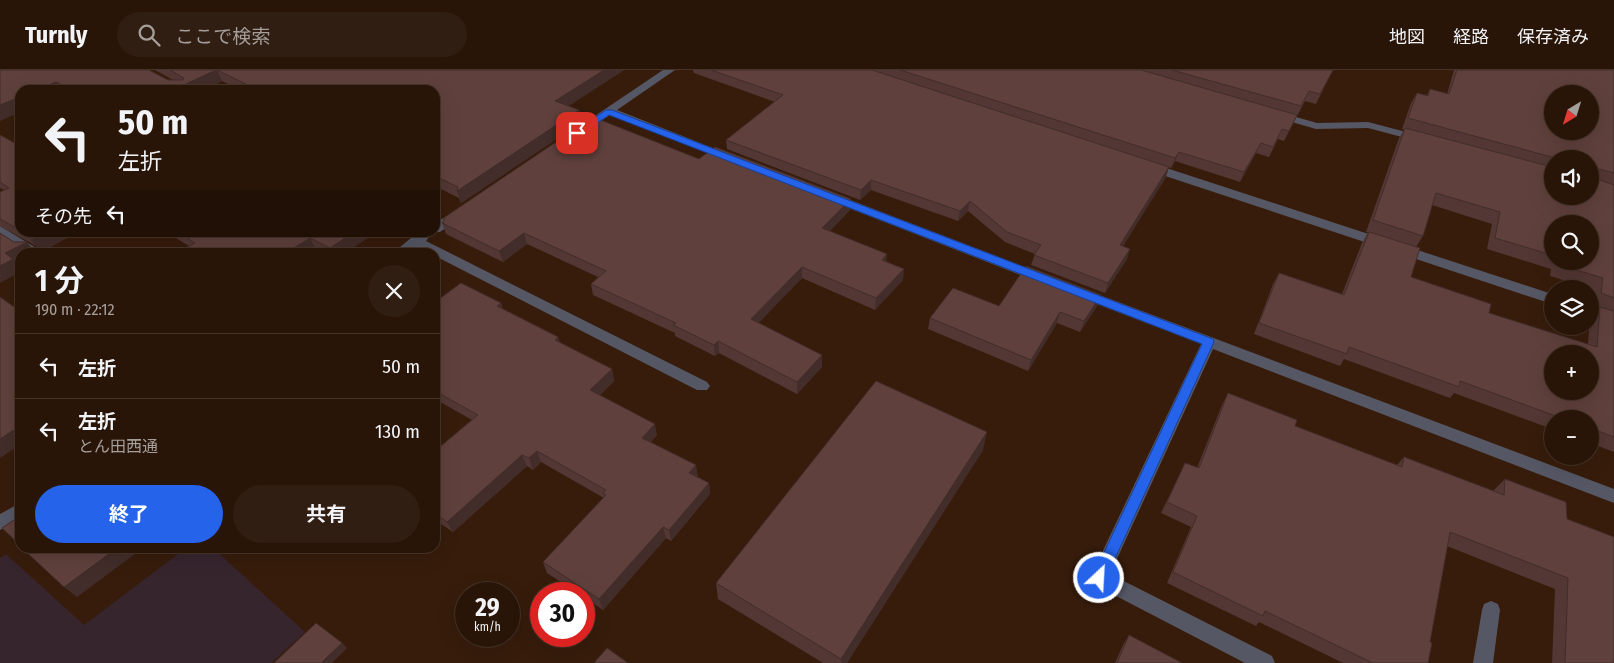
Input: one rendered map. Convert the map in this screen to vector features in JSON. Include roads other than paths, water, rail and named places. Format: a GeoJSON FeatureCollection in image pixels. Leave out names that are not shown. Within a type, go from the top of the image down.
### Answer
{"type":"FeatureCollection","features":[{"type":"Feature","properties":{"kind":"street"},"geometry":{"type":"LineString","coordinates":[[569,138],[670,70]]}},
{"type":"Feature","properties":{"kind":"street"},"geometry":{"type":"LineString","coordinates":[[1259,110],[1316,126],[1368,125],[1433,143]]}},
{"type":"Feature","properties":{"kind":"street"},"geometry":{"type":"LineString","coordinates":[[609,112],[738,161]]}},
{"type":"Feature","properties":{"kind":"street"},"geometry":{"type":"LineString","coordinates":[[1137,163],[1544,296]]}},
{"type":"Feature","properties":{"kind":"street"},"geometry":{"type":"LineString","coordinates":[[821,193],[1052,282]]}},
{"type":"Feature","properties":{"kind":"street"},"geometry":{"type":"LineString","coordinates":[[440,226],[472,203]]}},
{"type":"Feature","properties":{"kind":"street"},"geometry":{"type":"LineString","coordinates":[[440,216],[448,220]]}},
{"type":"Feature","properties":{"kind":"street"},"geometry":{"type":"LineString","coordinates":[[0,230],[27,248]]}},
{"type":"Feature","properties":{"kind":"street"},"geometry":{"type":"LineString","coordinates":[[406,248],[422,237]]}},
{"type":"Feature","properties":{"kind":"street"},"geometry":{"type":"LineString","coordinates":[[416,241],[430,248]]}},
{"type":"Feature","properties":{"kind":"street"},"geometry":{"type":"LineString","coordinates":[[440,253],[702,386]]}},
{"type":"Feature","properties":{"kind":"street"},"geometry":{"type":"LineString","coordinates":[[1070,289],[1614,496]]}},
{"type":"Feature","properties":{"kind":"street"},"geometry":{"type":"LineString","coordinates":[[1599,314],[1614,319]]}},
{"type":"Feature","properties":{"kind":"street"},"geometry":{"type":"LineString","coordinates":[[1209,342],[1099,578],[1265,663]]}},
{"type":"Feature","properties":{"kind":"street"},"geometry":{"type":"LineString","coordinates":[[0,524],[15,514]]}},
{"type":"Feature","properties":{"kind":"street"},"geometry":{"type":"LineString","coordinates":[[1483,663],[1491,610]]}}]}
